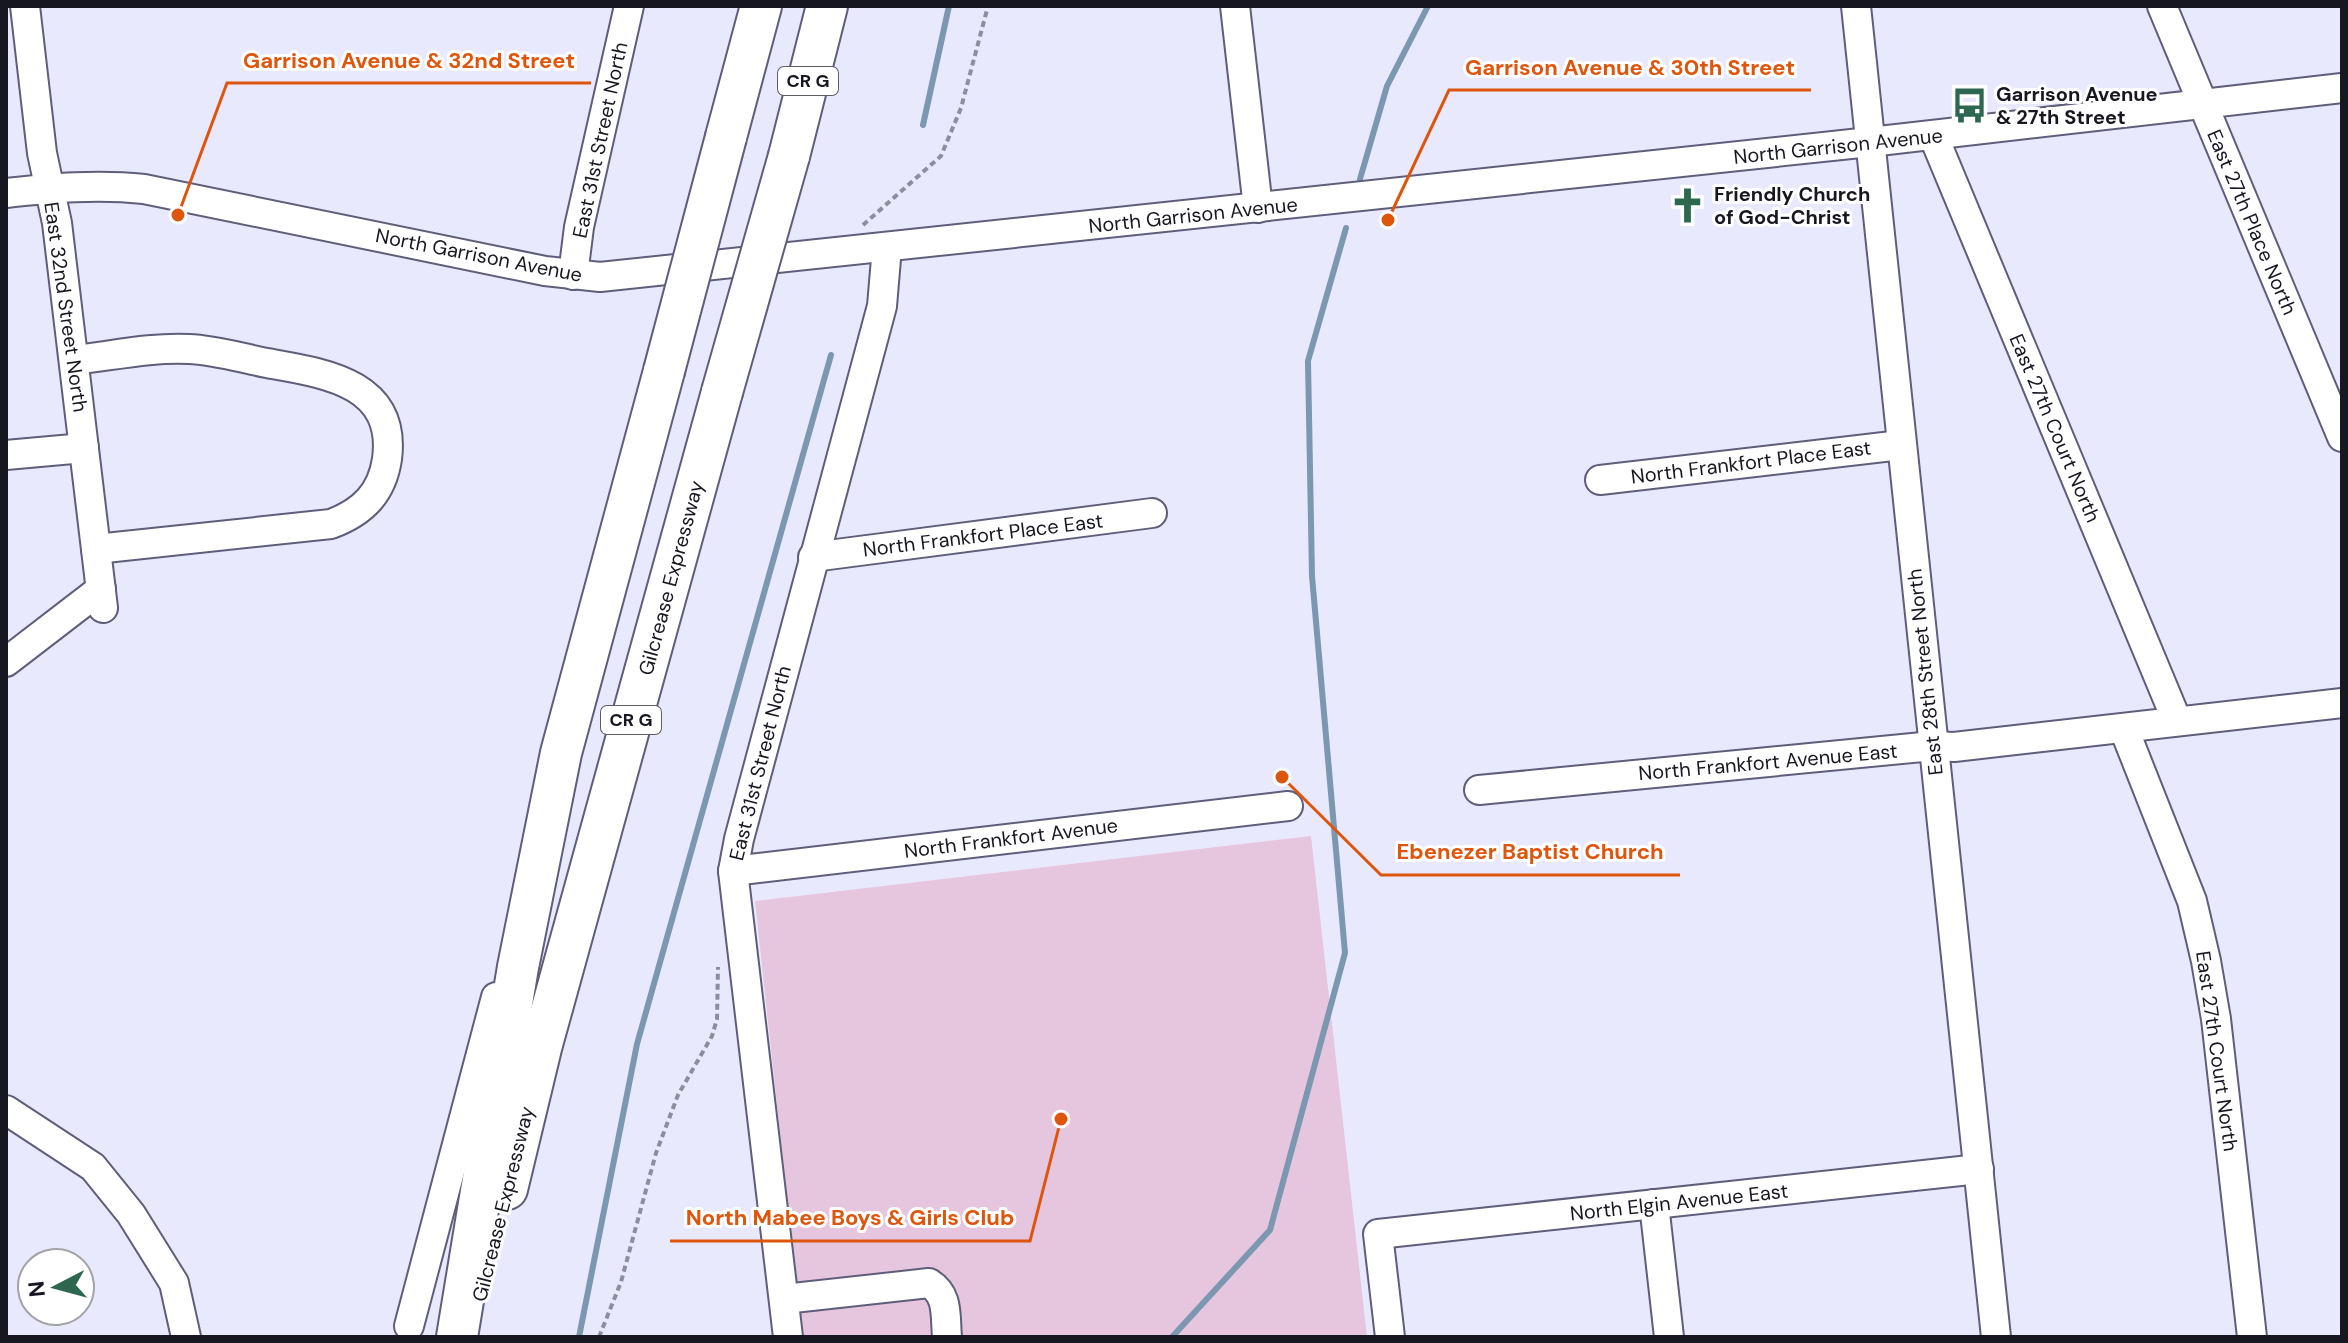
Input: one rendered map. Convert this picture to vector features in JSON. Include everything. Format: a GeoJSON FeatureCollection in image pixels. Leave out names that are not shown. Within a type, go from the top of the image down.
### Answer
{"type":"FeatureCollection","features":[{"type":"Feature","properties":{"kind":"highway","name":"CR G"},"geometry":{"type":"LineString","coordinates":[[457,1337],[518,967],[561,753],[761,6]]}},
{"type":"Feature","properties":{"kind":"highway","name":"Gilcrease Expressway"},"geometry":{"type":"LineString","coordinates":[[471,1337],[541,1048],[789,156],[827,6]]}},
{"type":"Feature","properties":{"kind":"street","name":"East 32nd Street North"},"geometry":{"type":"LineString","coordinates":[[6,662],[102,599],[57,223],[42,153],[25,6]]}},
{"type":"Feature","properties":{"kind":"street","name":"East 31st Street North"},"geometry":{"type":"LineString","coordinates":[[573,275],[579,227],[629,6]]}},
{"type":"Feature","properties":{"kind":"street"},"geometry":{"type":"LineString","coordinates":[[1235,6],[1258,208]]}},
{"type":"Feature","properties":{"kind":"street","name":"East 28th Street North"},"geometry":{"type":"LineString","coordinates":[[1856,6],[1996,1337]]}},
{"type":"Feature","properties":{"kind":"street","name":"East 27th Place North"},"geometry":{"type":"LineString","coordinates":[[2162,6],[2342,437]]}},
{"type":"Feature","properties":{"kind":"street","name":"North Garrison Avenue"},"geometry":{"type":"LineString","coordinates":[[6,193],[109,185],[144,189],[573,275],[600,277],[1870,142],[2342,88]]}},
{"type":"Feature","properties":{"kind":"street","name":"East 27th Court North"},"geometry":{"type":"LineString","coordinates":[[1933,135],[2177,721]]}},
{"type":"Feature","properties":{"kind":"street","name":"East 31st Street North"},"geometry":{"type":"LineString","coordinates":[[788,1337],[733,871],[813,557],[882,306],[887,247]]}},
{"type":"Feature","properties":{"kind":"street"},"geometry":{"type":"LineString","coordinates":[[74,360],[187,348],[328,374],[367,394],[379,410],[388,447],[378,491],[351,517],[331,524],[96,549]]}},
{"type":"Feature","properties":{"kind":"street","name":"North Frankfort Place East"},"geometry":{"type":"LineString","coordinates":[[1600,480],[1901,445]]}},
{"type":"Feature","properties":{"kind":"street"},"geometry":{"type":"LineString","coordinates":[[6,455],[84,448]]}},
{"type":"Feature","properties":{"kind":"street","name":"North Frankfort Place East"},"geometry":{"type":"LineString","coordinates":[[813,557],[1152,513]]}},
{"type":"Feature","properties":{"kind":"street","name":"North Frankfort Avenue East"},"geometry":{"type":"LineString","coordinates":[[1479,790],[1933,746],[1954,747],[2342,703]]}},
{"type":"Feature","properties":{"kind":"street","name":"East 27th Court North"},"geometry":{"type":"LineString","coordinates":[[2124,729],[2192,901],[2206,961],[2216,1019],[2252,1337]]}},
{"type":"Feature","properties":{"kind":"street"},"geometry":{"type":"LineString","coordinates":[[409,1326],[561,753]]}},
{"type":"Feature","properties":{"kind":"street","name":"North Frankfort Avenue"},"geometry":{"type":"LineString","coordinates":[[733,871],[1288,806]]}},
{"type":"Feature","properties":{"kind":"street"},"geometry":{"type":"LineString","coordinates":[[6,1110],[93,1167],[131,1214],[174,1283],[186,1337]]}},
{"type":"Feature","properties":{"kind":"street","name":"North Elgin Avenue East"},"geometry":{"type":"LineString","coordinates":[[1390,1337],[1378,1234],[1979,1169]]}},
{"type":"Feature","properties":{"kind":"street"},"geometry":{"type":"LineString","coordinates":[[1654,1204],[1669,1337]]}},
{"type":"Feature","properties":{"kind":"street"},"geometry":{"type":"LineString","coordinates":[[784,1299],[929,1283],[940,1289],[947,1337]]}},
{"type":"Feature","properties":{"kind":"shaded area"},"geometry":{"type":"Polygon","coordinates":[[[1311,836],[1367,1337],[802,1337],[755,901],[1311,836]]]}},
{"type":"Feature","properties":{"kind":"waterway"},"geometry":{"type":"LineString","coordinates":[[923,125],[949,6]]}},
{"type":"Feature","properties":{"kind":"waterway"},"geometry":{"type":"LineString","coordinates":[[1360,179],[1387,86],[1428,6]]}},
{"type":"Feature","properties":{"kind":"waterway"},"geometry":{"type":"LineString","coordinates":[[1172,1337],[1270,1230],[1345,953],[1312,576],[1308,361],[1346,228]]}},
{"type":"Feature","properties":{"kind":"waterway"},"geometry":{"type":"LineString","coordinates":[[579,1337],[637,1044],[831,355]]}},
{"type":"Feature","properties":{"kind":"place","name":"Garrison Avenue & 27th Street"},"geometry":{"type":"Point","coordinates":[1970,106]}},
{"type":"Feature","properties":{"kind":"place","name":"Friendly Church of God-Christ"},"geometry":{"type":"Point","coordinates":[1688,206]}},
{"type":"Feature","properties":{"kind":"place","name":"Garrison Avenue & 32nd Street"},"geometry":{"type":"Point","coordinates":[178,215]}},
{"type":"Feature","properties":{"kind":"place","name":"Garrison Avenue & 30th Street"},"geometry":{"type":"Point","coordinates":[1388,220]}},
{"type":"Feature","properties":{"kind":"place","name":"Ebenezer Baptist Church"},"geometry":{"type":"Point","coordinates":[1282,777]}},
{"type":"Feature","properties":{"kind":"place","name":"North Mabee Boys & Girls Club"},"geometry":{"type":"Point","coordinates":[1061,1119]}}]}
